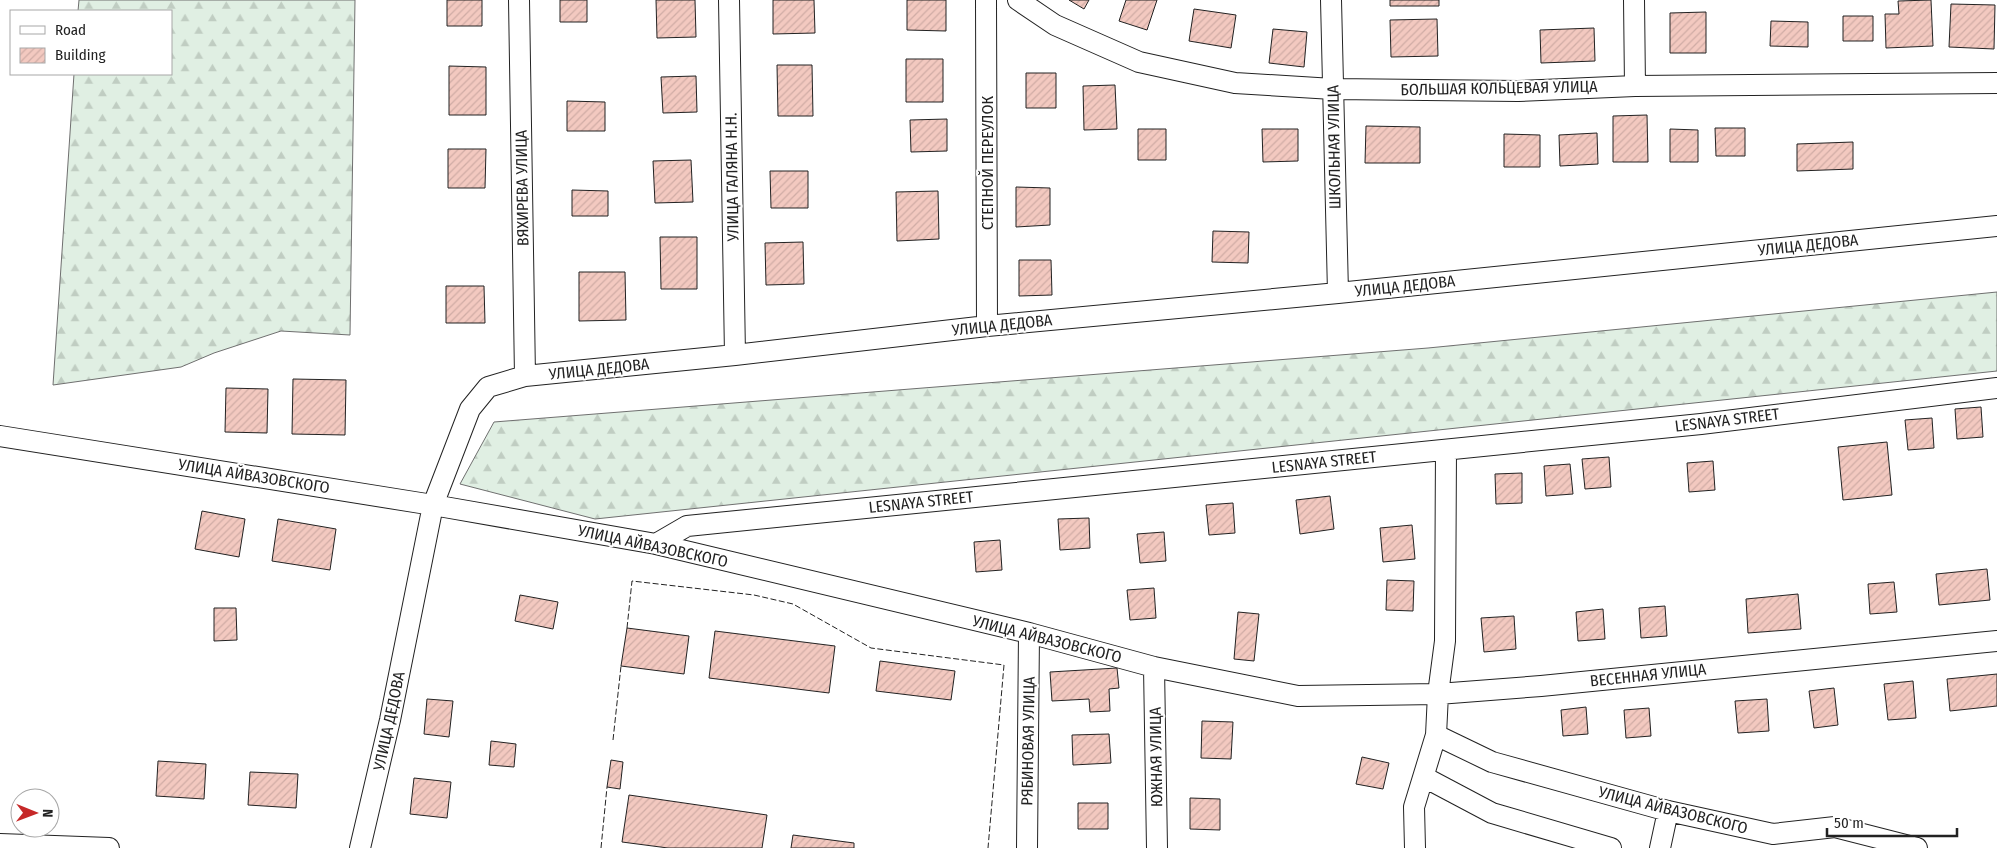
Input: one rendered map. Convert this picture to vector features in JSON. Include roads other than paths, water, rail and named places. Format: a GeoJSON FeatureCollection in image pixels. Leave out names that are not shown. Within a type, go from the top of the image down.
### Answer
{"type":"FeatureCollection","features":[{"type":"Feature","properties":{"kind":"street","name":"ВЯХИРЕВА УЛИЦА"},"geometry":{"type":"LineString","coordinates":[[519,0],[525,376]]}},
{"type":"Feature","properties":{"kind":"street","name":"УЛИЦА ГАЛЯНА Н.Н."},"geometry":{"type":"LineString","coordinates":[[729,0],[735,355]]}},
{"type":"Feature","properties":{"kind":"street","name":"СТЕПНОЙ ПЕРЕУЛОК"},"geometry":{"type":"LineString","coordinates":[[986,0],[987,326]]}},
{"type":"Feature","properties":{"kind":"street","name":"БОЛЬШАЯ КОЛЬЦЕВАЯ УЛИЦА"},"geometry":{"type":"LineString","coordinates":[[1018,0],[1055,25],[1139,62],[1235,84],[1333,89],[1518,91],[1635,86],[1997,84]]}},
{"type":"Feature","properties":{"kind":"street","name":"ШКОЛЬНАЯ УЛИЦА"},"geometry":{"type":"LineString","coordinates":[[1331,0],[1338,293]]}},
{"type":"Feature","properties":{"kind":"street"},"geometry":{"type":"LineString","coordinates":[[1634,0],[1635,86]]}},
{"type":"Feature","properties":{"kind":"street","name":"УЛИЦА ДЕДОВА"},"geometry":{"type":"LineString","coordinates":[[360,848],[390,720],[433,505],[470,408],[488,386],[525,376],[735,355],[987,326],[1338,293],[1997,226]]}},
{"type":"Feature","properties":{"kind":"street","name":"LESNAYA STREET"},"geometry":{"type":"LineString","coordinates":[[656,544],[688,526],[1700,424],[1997,388]]}},
{"type":"Feature","properties":{"kind":"street","name":"УЛИЦА АЙВАЗОВСКОГО"},"geometry":{"type":"LineString","coordinates":[[0,436],[433,505],[656,544],[1029,633],[1154,666],[1298,696]]}},
{"type":"Feature","properties":{"kind":"street"},"geometry":{"type":"LineString","coordinates":[[1415,848],[1414,808],[1436,734],[1438,694],[1445,641],[1446,450]]}},
{"type":"Feature","properties":{"kind":"street","name":"РЯБИНОВАЯ УЛИЦА"},"geometry":{"type":"LineString","coordinates":[[1027,848],[1029,633]]}},
{"type":"Feature","properties":{"kind":"street","name":"ВЕСЕННАЯ УЛИЦА"},"geometry":{"type":"LineString","coordinates":[[1298,696],[1438,694],[1551,685],[1997,641]]}},
{"type":"Feature","properties":{"kind":"street","name":"ЮЖНАЯ УЛИЦА"},"geometry":{"type":"LineString","coordinates":[[1154,666],[1157,848]]}},
{"type":"Feature","properties":{"kind":"street","name":"УЛИЦА АЙВАЗОВСКОГО"},"geometry":{"type":"LineString","coordinates":[[1436,734],[1492,762],[1668,811],[1773,834],[1835,827],[1917,848]]}},
{"type":"Feature","properties":{"kind":"street"},"geometry":{"type":"LineString","coordinates":[[1424,777],[1492,813],[1611,848]]}},
{"type":"Feature","properties":{"kind":"street"},"geometry":{"type":"LineString","coordinates":[[1660,848],[1668,811]]}},
{"type":"Feature","properties":{"kind":"street"},"geometry":{"type":"LineString","coordinates":[[0,844],[109,848]]}}]}
